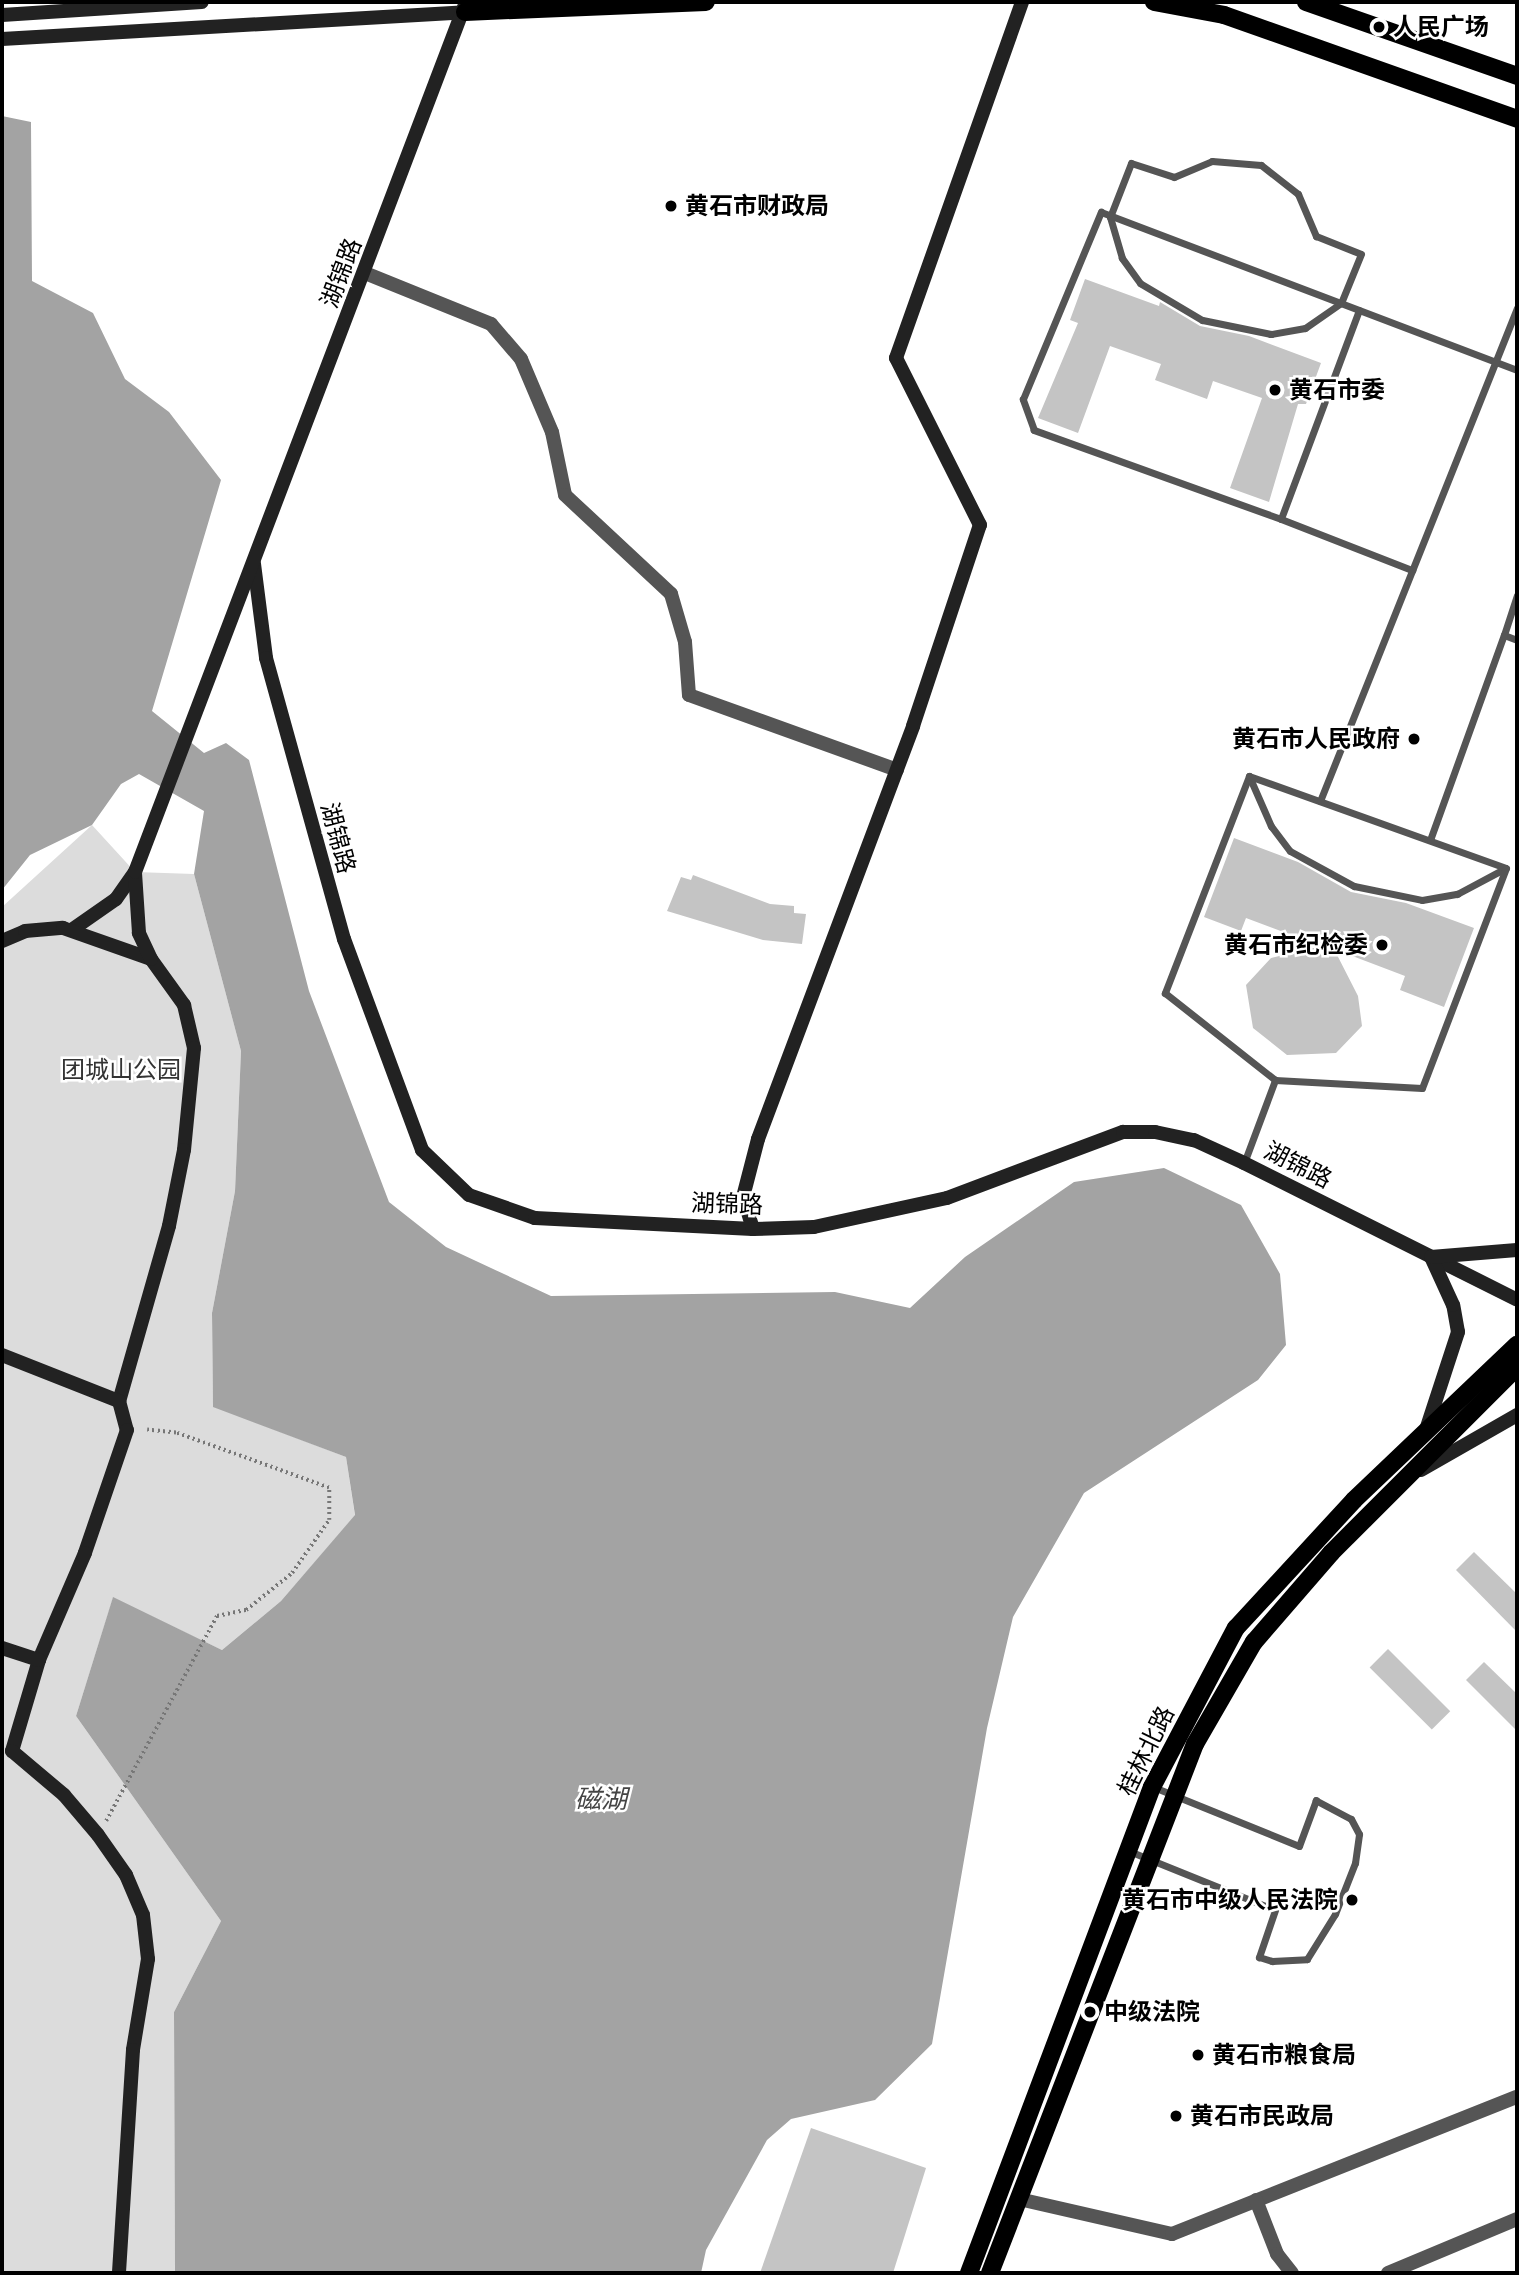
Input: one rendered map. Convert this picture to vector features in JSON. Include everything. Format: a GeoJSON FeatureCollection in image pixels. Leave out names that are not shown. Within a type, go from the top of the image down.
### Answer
{"type":"FeatureCollection","features":[{"type":"Feature","properties":{"kind":"main road"},"geometry":{"type":"LineString","coordinates":[[466,7],[706,2]]}},
{"type":"Feature","properties":{"kind":"main road"},"geometry":{"type":"LineString","coordinates":[[1154,2],[1224,15],[1517,119]]}},
{"type":"Feature","properties":{"kind":"main road"},"geometry":{"type":"LineString","coordinates":[[1306,2],[1517,76]]}},
{"type":"Feature","properties":{"kind":"main road","name":"桂林北路"},"geometry":{"type":"LineString","coordinates":[[969,2273],[1152,1787],[1236,1628],[1427,1427],[1517,1345]]}},
{"type":"Feature","properties":{"kind":"main road","name":"桂林北路"},"geometry":{"type":"LineString","coordinates":[[990,2273],[1195,1744],[1254,1642],[1331,1553],[1517,1367]]}},
{"type":"Feature","properties":{"kind":"street"},"geometry":{"type":"LineString","coordinates":[[2,15],[202,2]]}},
{"type":"Feature","properties":{"kind":"street"},"geometry":{"type":"LineString","coordinates":[[753,1229],[743,1197],[758,1139],[897,770],[980,525],[897,358],[1022,2]]}},
{"type":"Feature","properties":{"kind":"street"},"geometry":{"type":"LineString","coordinates":[[2,39],[466,7]]}},
{"type":"Feature","properties":{"kind":"street","name":"湖锦路"},"geometry":{"type":"LineString","coordinates":[[135,872],[466,7]]}},
{"type":"Feature","properties":{"kind":"street"},"geometry":{"type":"LineString","coordinates":[[365,273],[491,324],[521,359],[552,432],[565,495],[671,594],[685,642],[689,695],[897,770]]}},
{"type":"Feature","properties":{"kind":"street","name":"湖锦路"},"geometry":{"type":"LineString","coordinates":[[254,564],[266,658],[344,939],[429,1159],[469,1195],[535,1218],[753,1229],[814,1227],[936,1201],[1123,1132],[1194,1140],[1517,1300]]}},
{"type":"Feature","properties":{"kind":"street"},"geometry":{"type":"LineString","coordinates":[[73,929],[116,899],[135,872]]}},
{"type":"Feature","properties":{"kind":"street"},"geometry":{"type":"LineString","coordinates":[[119,2273],[134,2050],[148,1959],[143,1915],[126,1875],[99,1835],[64,1796],[12,1751],[39,1660],[85,1553],[127,1430],[119,1401],[169,1226],[190,1100],[194,1048],[187,1015],[175,987],[151,959],[139,933],[135,872]]}},
{"type":"Feature","properties":{"kind":"street"},"geometry":{"type":"LineString","coordinates":[[2,941],[37,929],[73,929],[151,959]]}},
{"type":"Feature","properties":{"kind":"street"},"geometry":{"type":"LineString","coordinates":[[1427,1427],[1458,1332],[1453,1305],[1431,1256],[1517,1250]]}},
{"type":"Feature","properties":{"kind":"street"},"geometry":{"type":"LineString","coordinates":[[2,1355],[119,1401]]}},
{"type":"Feature","properties":{"kind":"street"},"geometry":{"type":"LineString","coordinates":[[1405,1480],[1517,1415]]}},
{"type":"Feature","properties":{"kind":"street"},"geometry":{"type":"LineString","coordinates":[[2,1648],[39,1660]]}},
{"type":"Feature","properties":{"kind":"street"},"geometry":{"type":"LineString","coordinates":[[1018,2199],[1172,2234],[1517,2097]]}},
{"type":"Feature","properties":{"kind":"street"},"geometry":{"type":"LineString","coordinates":[[1256,2200],[1277,2254],[1292,2273]]}},
{"type":"Feature","properties":{"kind":"street"},"geometry":{"type":"LineString","coordinates":[[1388,2273],[1517,2219]]}},
{"type":"Feature","properties":{"kind":"lane"},"geometry":{"type":"LineString","coordinates":[[1212,161],[1261,165],[1298,194],[1316,236],[1361,254],[1340,303],[1305,328],[1271,334],[1202,320],[1140,283],[1122,258],[1110,216],[1131,163],[1174,177],[1212,161]]}},
{"type":"Feature","properties":{"kind":"lane"},"geometry":{"type":"LineString","coordinates":[[1412,570],[1282,519],[1034,430],[1023,399],[1101,212],[1517,370]]}},
{"type":"Feature","properties":{"kind":"lane"},"geometry":{"type":"LineString","coordinates":[[1320,801],[1517,308]]}},
{"type":"Feature","properties":{"kind":"lane"},"geometry":{"type":"LineString","coordinates":[[1282,519],[1359,310]]}},
{"type":"Feature","properties":{"kind":"lane"},"geometry":{"type":"LineString","coordinates":[[1430,840],[1517,595]]}},
{"type":"Feature","properties":{"kind":"lane"},"geometry":{"type":"LineString","coordinates":[[1504,635],[1517,640]]}},
{"type":"Feature","properties":{"kind":"lane"},"geometry":{"type":"LineString","coordinates":[[1250,776],[1506,867]]}},
{"type":"Feature","properties":{"kind":"lane"},"geometry":{"type":"LineString","coordinates":[[1250,776],[1271,826],[1290,851],[1354,886],[1422,900],[1457,894],[1506,867]]}},
{"type":"Feature","properties":{"kind":"lane"},"geometry":{"type":"LineString","coordinates":[[1250,776],[1165,993],[1275,1080],[1422,1088],[1506,867]]}},
{"type":"Feature","properties":{"kind":"lane"},"geometry":{"type":"LineString","coordinates":[[1244,1163],[1275,1080]]}},
{"type":"Feature","properties":{"kind":"lane"},"geometry":{"type":"LineString","coordinates":[[1128,1850],[1275,1910],[1259,1957],[1272,1961],[1307,1959],[1335,1914],[1355,1863],[1359,1833],[1351,1819],[1316,1800],[1299,1846],[1152,1787]]}},
{"type":"Feature","properties":{"kind":"path"},"geometry":{"type":"LineString","coordinates":[[112,1811],[217,1616],[246,1610],[292,1573],[329,1520],[328,1488],[176,1433],[147,1430]]}},
{"type":"Feature","properties":{"kind":"green space","name":"团城山公园"},"geometry":{"type":"Polygon","coordinates":[[[92,825],[135,872],[194,874],[241,1051],[235,1191],[212,1313],[213,1406],[346,1457],[355,1516],[281,1601],[222,1650],[113,1598],[76,1716],[221,1921],[174,2012],[175,2273],[2,2273],[2,907],[92,825]]]}},
{"type":"Feature","properties":{"kind":"water","name":"磁湖"},"geometry":{"type":"Polygon","coordinates":[[[2,116],[31,122],[32,281],[93,313],[125,379],[169,412],[221,480],[152,711],[204,753],[226,743],[249,760],[309,991],[389,1202],[446,1247],[551,1296],[835,1292],[910,1308],[965,1257],[1074,1182],[1164,1168],[1241,1205],[1280,1274],[1286,1345],[1258,1380],[1084,1493],[1013,1617],[987,1728],[932,2044],[875,2100],[791,2119],[767,2140],[706,2250],[701,2273],[175,2273],[174,2012],[221,1921],[76,1716],[113,1597],[222,1650],[281,1601],[355,1515],[346,1457],[213,1407],[212,1313],[235,1191],[241,1051],[194,874],[204,811],[139,774],[121,784],[92,825],[30,855],[2,890],[2,116]]]}},
{"type":"Feature","properties":{"kind":"building","name":"黄石市委"},"geometry":{"type":"Polygon","coordinates":[[[1085,279],[1159,306],[1160,302],[1200,326],[1249,336],[1321,363],[1306,404],[1298,404],[1269,502],[1230,488],[1262,398],[1213,381],[1207,399],[1155,380],[1161,364],[1110,346],[1078,433],[1038,418],[1078,323],[1070,320],[1085,279]]]}},
{"type":"Feature","properties":{"kind":"building","name":"黄石市纪检委"},"geometry":{"type":"Polygon","coordinates":[[[1234,838],[1298,862],[1351,892],[1406,903],[1474,928],[1444,1007],[1400,990],[1405,976],[1334,949],[1358,996],[1362,1026],[1336,1053],[1287,1055],[1253,1028],[1246,985],[1271,958],[1321,946],[1246,918],[1241,931],[1204,917],[1234,838]]]}},
{"type":"Feature","properties":{"kind":"building"},"geometry":{"type":"Polygon","coordinates":[[[693,875],[770,904],[794,906],[794,913],[806,914],[802,944],[763,940],[667,911],[681,877],[691,880],[693,875]]]}},
{"type":"Feature","properties":{"kind":"building"},"geometry":{"type":"Polygon","coordinates":[[[1474,1552],[1517,1594],[1517,1632],[1456,1570],[1474,1552]]]}},
{"type":"Feature","properties":{"kind":"building"},"geometry":{"type":"Polygon","coordinates":[[[1388,1649],[1450,1711],[1432,1730],[1370,1667],[1388,1649]]]}},
{"type":"Feature","properties":{"kind":"building"},"geometry":{"type":"Polygon","coordinates":[[[1484,1662],[1517,1694],[1517,1731],[1466,1680],[1484,1662]]]}},
{"type":"Feature","properties":{"kind":"building"},"geometry":{"type":"Polygon","coordinates":[[[811,2128],[926,2168],[893,2273],[760,2273],[811,2128]]]}},
{"type":"Feature","properties":{"kind":"place","name":"人民广场"},"geometry":{"type":"Point","coordinates":[1379,27]}},
{"type":"Feature","properties":{"kind":"place","name":"黄石市财政局"},"geometry":{"type":"Point","coordinates":[671,206]}},
{"type":"Feature","properties":{"kind":"place","name":"黄石市委"},"geometry":{"type":"Point","coordinates":[1275,390]}},
{"type":"Feature","properties":{"kind":"place","name":"黄石市人民政府"},"geometry":{"type":"Point","coordinates":[1414,739]}},
{"type":"Feature","properties":{"kind":"place","name":"黄石市纪检委"},"geometry":{"type":"Point","coordinates":[1382,945]}},
{"type":"Feature","properties":{"kind":"place","name":"黄石市中级人民法院"},"geometry":{"type":"Point","coordinates":[1352,1900]}},
{"type":"Feature","properties":{"kind":"place","name":"中级法院"},"geometry":{"type":"Point","coordinates":[1090,2012]}},
{"type":"Feature","properties":{"kind":"place","name":"黄石市粮食局"},"geometry":{"type":"Point","coordinates":[1198,2055]}},
{"type":"Feature","properties":{"kind":"place","name":"黄石市民政局"},"geometry":{"type":"Point","coordinates":[1176,2116]}}]}
